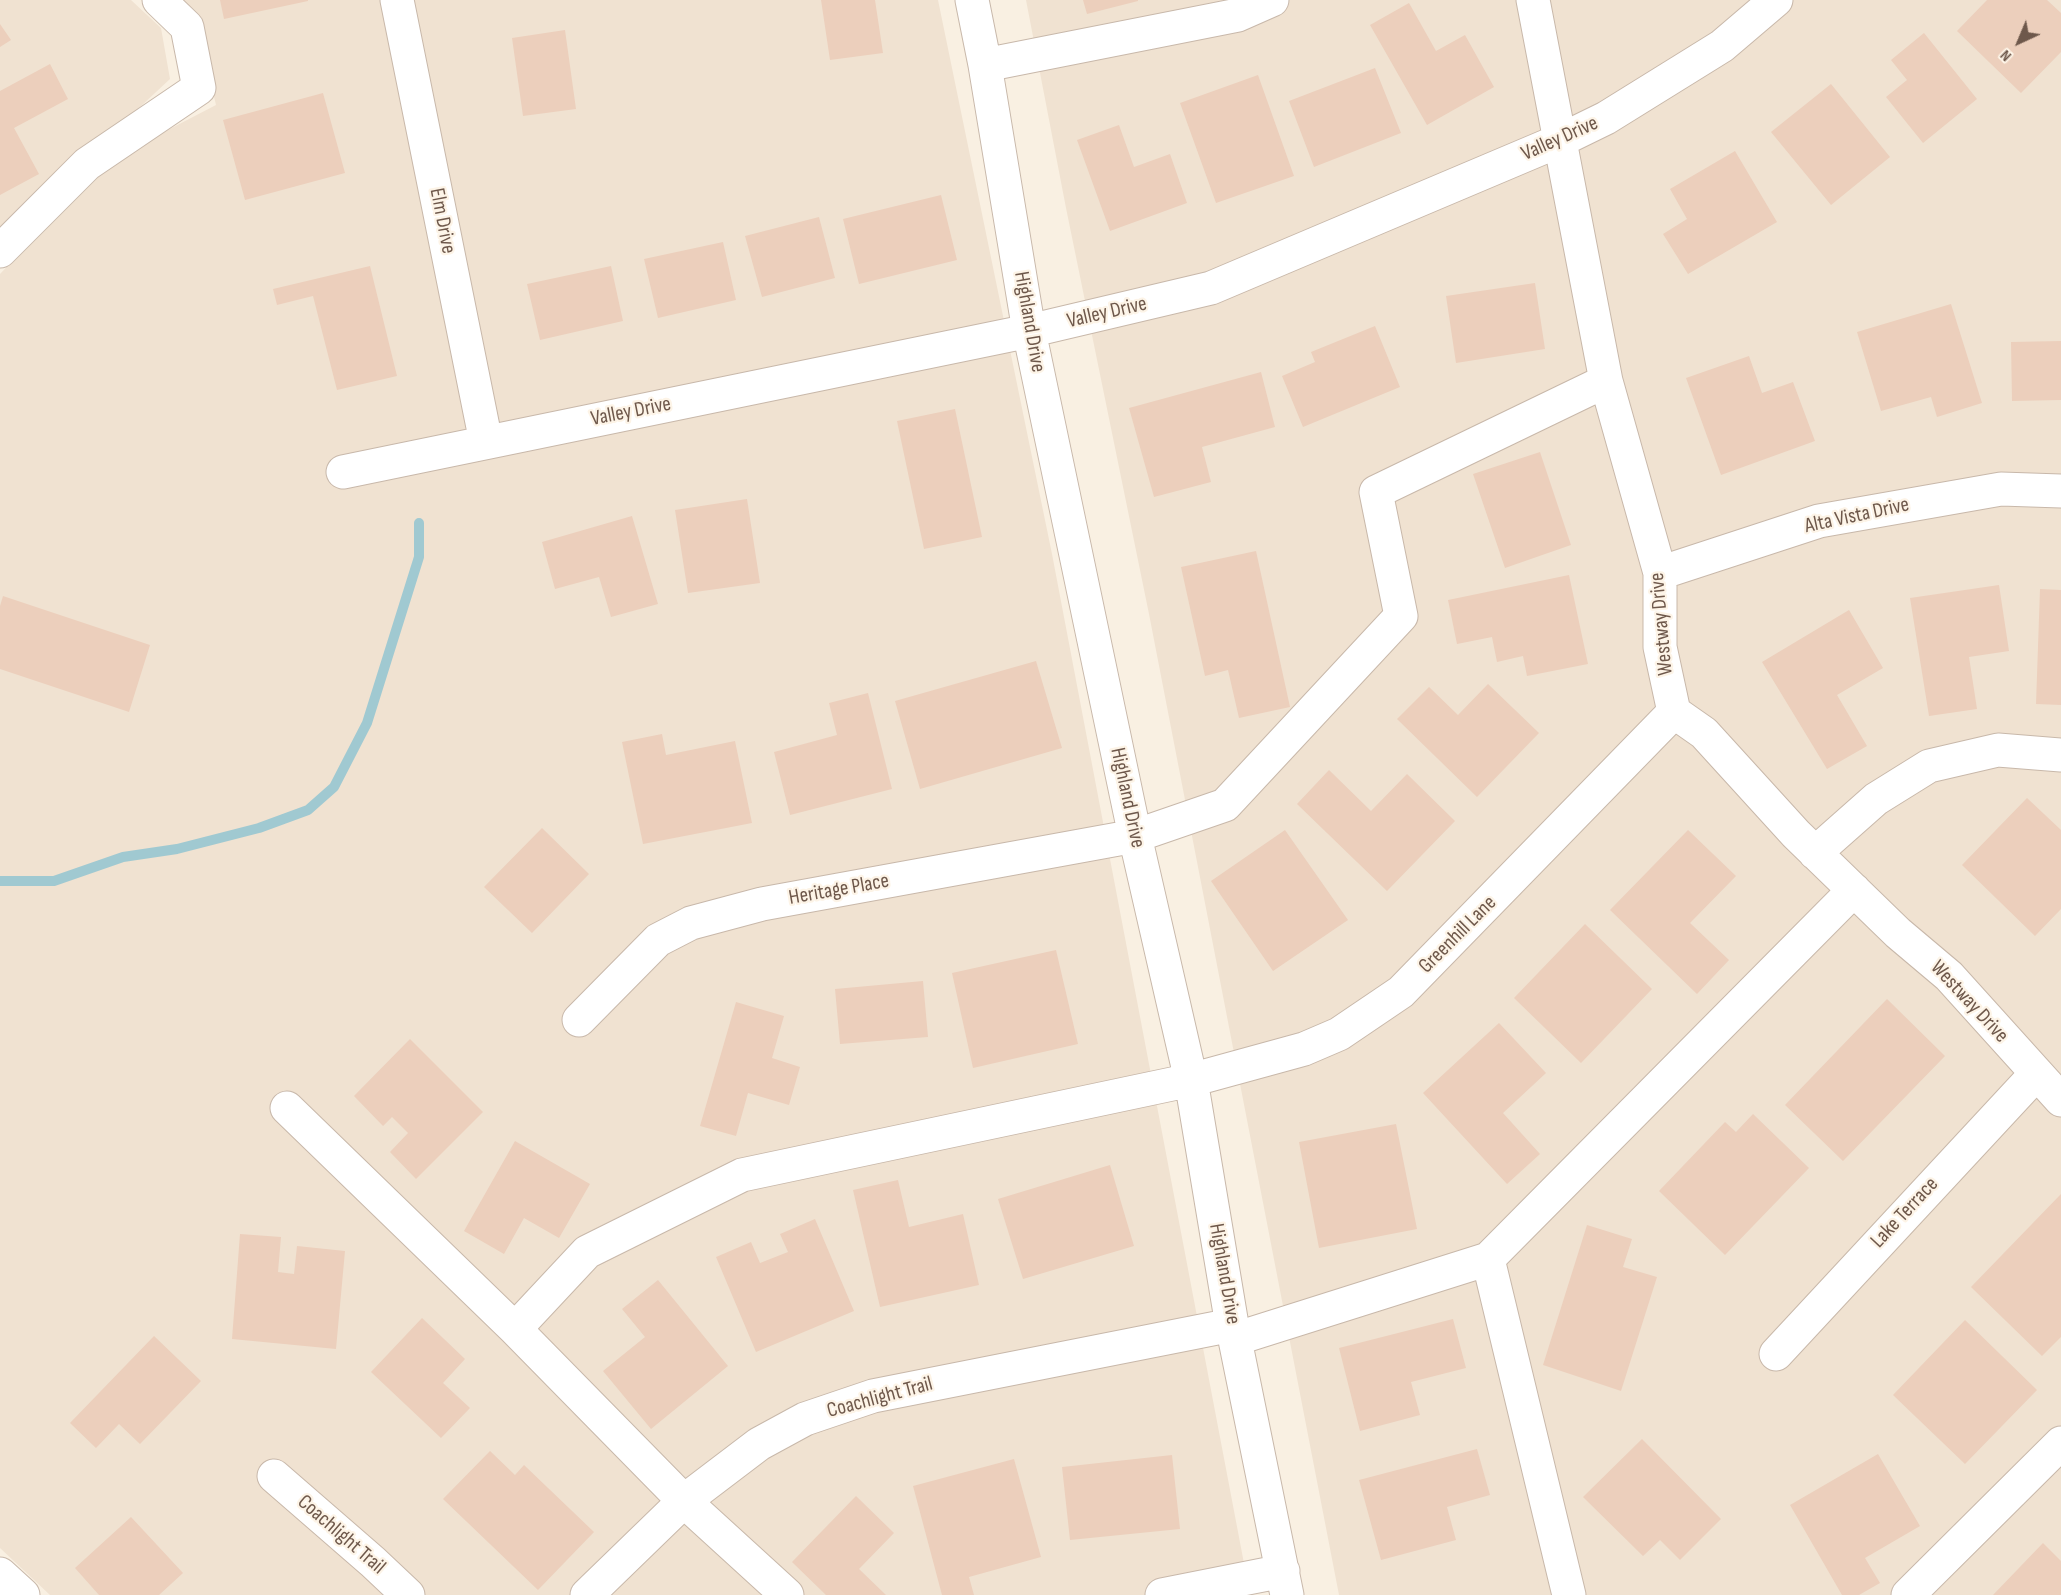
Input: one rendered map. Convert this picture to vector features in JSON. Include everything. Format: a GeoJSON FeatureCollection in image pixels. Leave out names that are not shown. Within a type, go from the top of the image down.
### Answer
{"type":"FeatureCollection","features":[{"type":"Feature","properties":{"kind":"street"},"geometry":{"type":"LineString","coordinates":[[0,251],[87,164],[199,88],[188,27],[159,0]]}},
{"type":"Feature","properties":{"kind":"street","name":"Elm Drive"},"geometry":{"type":"LineString","coordinates":[[397,0],[486,442]]}},
{"type":"Feature","properties":{"kind":"street","name":"Highland Drive"},"geometry":{"type":"LineString","coordinates":[[972,0],[1029,331],[1135,836],[1191,1080],[1233,1332],[1285,1583]]}},
{"type":"Feature","properties":{"kind":"street"},"geometry":{"type":"LineString","coordinates":[[985,65],[1238,15],[1272,0]]}},
{"type":"Feature","properties":{"kind":"street","name":"Westway Drive"},"geometry":{"type":"LineString","coordinates":[[1533,0],[1606,381],[1660,573],[1660,647],[1674,712],[1704,733],[1815,853],[1898,933],[1949,976],[2061,1100]]}},
{"type":"Feature","properties":{"kind":"street","name":"Valley Drive"},"geometry":{"type":"LineString","coordinates":[[343,472],[1029,331],[1210,288],[1561,140],[1606,118],[1722,46],[1776,0]]}},
{"type":"Feature","properties":{"kind":"street","name":"Heritage Place"},"geometry":{"type":"LineString","coordinates":[[579,1020],[658,940],[691,923],[762,904],[1135,836],[1225,805],[1401,616],[1376,492],[1606,381]]}},
{"type":"Feature","properties":{"kind":"street","name":"Alta Vista Drive"},"geometry":{"type":"LineString","coordinates":[[1660,573],[1819,521],[2001,489],[2061,491]]}},
{"type":"Feature","properties":{"kind":"street","name":"Greenhill Lane"},"geometry":{"type":"LineString","coordinates":[[515,1329],[587,1252],[742,1174],[1191,1080],[1304,1049],[1339,1034],[1401,992],[1674,712]]}},
{"type":"Feature","properties":{"kind":"street"},"geometry":{"type":"LineString","coordinates":[[1815,853],[1876,800],[1929,766],[1998,750],[2061,755]]}},
{"type":"Feature","properties":{"kind":"street"},"geometry":{"type":"LineString","coordinates":[[1569,1595],[1488,1258],[1854,890]]}},
{"type":"Feature","properties":{"kind":"street","name":"Lake Terrace"},"geometry":{"type":"LineString","coordinates":[[1776,1354],[2036,1074]]}},
{"type":"Feature","properties":{"kind":"street"},"geometry":{"type":"LineString","coordinates":[[287,1108],[515,1329],[684,1501],[787,1595]]}},
{"type":"Feature","properties":{"kind":"street","name":"Coachlight Trail"},"geometry":{"type":"LineString","coordinates":[[587,1595],[684,1501],[759,1444],[805,1419],[873,1396],[1233,1332],[1488,1258]]}},
{"type":"Feature","properties":{"kind":"street"},"geometry":{"type":"LineString","coordinates":[[1908,1595],[2061,1443]]}},
{"type":"Feature","properties":{"kind":"street","name":"Coachlight Trail"},"geometry":{"type":"LineString","coordinates":[[274,1476],[408,1595]]}},
{"type":"Feature","properties":{"kind":"street"},"geometry":{"type":"LineString","coordinates":[[0,1574],[23,1595]]}},
{"type":"Feature","properties":{"kind":"street"},"geometry":{"type":"LineString","coordinates":[[1162,1595],[1285,1583]]}},
{"type":"Feature","properties":{"kind":"shaded area"},"geometry":{"type":"Polygon","coordinates":[[[0,0],[131,0],[161,28],[170,79],[96,148],[0,247],[0,0]]]}},
{"type":"Feature","properties":{"kind":"shaded area"},"geometry":{"type":"Polygon","coordinates":[[[182,0],[938,0],[1052,554],[1250,1595],[50,1595],[0,1548],[0,274],[108,161],[216,105],[194,12],[182,0]]]}},
{"type":"Feature","properties":{"kind":"shaded area"},"geometry":{"type":"Polygon","coordinates":[[[1026,0],[2061,0],[2061,1595],[1339,1595],[1149,614],[1026,0]]]}},
{"type":"Feature","properties":{"kind":"building"},"geometry":{"type":"Polygon","coordinates":[[[220,0],[308,0],[308,1],[224,19],[220,0]]]}},
{"type":"Feature","properties":{"kind":"building"},"geometry":{"type":"Polygon","coordinates":[[[821,0],[875,0],[883,53],[830,60],[821,0]]]}},
{"type":"Feature","properties":{"kind":"building"},"geometry":{"type":"Polygon","coordinates":[[[1083,0],[1138,0],[1138,1],[1087,14],[1083,0]]]}},
{"type":"Feature","properties":{"kind":"building"},"geometry":{"type":"Polygon","coordinates":[[[1987,0],[2047,0],[2061,13],[2061,52],[2021,93],[1957,31],[1987,0]]]}},
{"type":"Feature","properties":{"kind":"building"},"geometry":{"type":"Polygon","coordinates":[[[1409,3],[1436,51],[1465,35],[1494,87],[1427,125],[1370,25],[1409,3]]]}},
{"type":"Feature","properties":{"kind":"building"},"geometry":{"type":"Polygon","coordinates":[[[0,24],[11,40],[0,47],[0,24]]]}},
{"type":"Feature","properties":{"kind":"building"},"geometry":{"type":"Polygon","coordinates":[[[565,30],[576,109],[523,116],[512,38],[565,30]]]}},
{"type":"Feature","properties":{"kind":"building"},"geometry":{"type":"Polygon","coordinates":[[[1924,33],[1977,99],[1923,143],[1886,97],[1907,80],[1891,60],[1924,33]]]}},
{"type":"Feature","properties":{"kind":"building"},"geometry":{"type":"Polygon","coordinates":[[[50,64],[68,99],[14,128],[39,174],[0,195],[0,91],[50,64]]]}},
{"type":"Feature","properties":{"kind":"building"},"geometry":{"type":"Polygon","coordinates":[[[1375,68],[1401,133],[1314,167],[1289,101],[1375,68]]]}},
{"type":"Feature","properties":{"kind":"building"},"geometry":{"type":"Polygon","coordinates":[[[1258,75],[1294,176],[1216,203],[1180,103],[1258,75]]]}},
{"type":"Feature","properties":{"kind":"building"},"geometry":{"type":"Polygon","coordinates":[[[1831,84],[1890,157],[1831,205],[1771,132],[1831,84]]]}},
{"type":"Feature","properties":{"kind":"building"},"geometry":{"type":"Polygon","coordinates":[[[323,93],[345,173],[245,200],[223,120],[323,93]]]}},
{"type":"Feature","properties":{"kind":"building"},"geometry":{"type":"Polygon","coordinates":[[[1119,125],[1134,167],[1170,154],[1187,203],[1110,231],[1077,140],[1119,125]]]}},
{"type":"Feature","properties":{"kind":"building"},"geometry":{"type":"Polygon","coordinates":[[[1735,151],[1777,222],[1688,274],[1663,234],[1687,219],[1670,189],[1735,151]]]}},
{"type":"Feature","properties":{"kind":"building"},"geometry":{"type":"Polygon","coordinates":[[[941,195],[957,260],[859,284],[843,219],[941,195]]]}},
{"type":"Feature","properties":{"kind":"building"},"geometry":{"type":"Polygon","coordinates":[[[819,217],[835,278],[762,297],[745,236],[819,217]]]}},
{"type":"Feature","properties":{"kind":"building"},"geometry":{"type":"Polygon","coordinates":[[[723,242],[736,300],[658,318],[644,259],[723,242]]]}},
{"type":"Feature","properties":{"kind":"building"},"geometry":{"type":"Polygon","coordinates":[[[370,266],[397,376],[337,390],[313,296],[277,305],[273,289],[370,266]]]}},
{"type":"Feature","properties":{"kind":"building"},"geometry":{"type":"Polygon","coordinates":[[[611,266],[623,321],[540,340],[527,284],[611,266]]]}},
{"type":"Feature","properties":{"kind":"building"},"geometry":{"type":"Polygon","coordinates":[[[1535,283],[1545,349],[1456,363],[1446,296],[1535,283]]]}},
{"type":"Feature","properties":{"kind":"building"},"geometry":{"type":"Polygon","coordinates":[[[1951,304],[1982,403],[1937,417],[1931,397],[1881,411],[1857,332],[1951,304]]]}},
{"type":"Feature","properties":{"kind":"building"},"geometry":{"type":"Polygon","coordinates":[[[1375,326],[1400,387],[1303,427],[1282,376],[1315,362],[1311,352],[1375,326]]]}},
{"type":"Feature","properties":{"kind":"building"},"geometry":{"type":"Polygon","coordinates":[[[2061,341],[2061,400],[2012,401],[2011,342],[2061,341]]]}},
{"type":"Feature","properties":{"kind":"building"},"geometry":{"type":"Polygon","coordinates":[[[1749,356],[1762,393],[1793,382],[1815,441],[1721,475],[1686,378],[1749,356]]]}},
{"type":"Feature","properties":{"kind":"building"},"geometry":{"type":"Polygon","coordinates":[[[1261,372],[1275,427],[1202,447],[1211,482],[1154,497],[1129,408],[1261,372]]]}},
{"type":"Feature","properties":{"kind":"building"},"geometry":{"type":"Polygon","coordinates":[[[955,409],[982,537],[924,549],[897,421],[955,409]]]}},
{"type":"Feature","properties":{"kind":"building"},"geometry":{"type":"Polygon","coordinates":[[[1540,452],[1571,545],[1505,568],[1473,474],[1540,452]]]}},
{"type":"Feature","properties":{"kind":"building"},"geometry":{"type":"Polygon","coordinates":[[[747,499],[760,583],[688,593],[675,510],[747,499]]]}},
{"type":"Feature","properties":{"kind":"building"},"geometry":{"type":"Polygon","coordinates":[[[632,516],[658,604],[611,617],[599,577],[555,589],[542,542],[632,516]]]}},
{"type":"Feature","properties":{"kind":"building"},"geometry":{"type":"Polygon","coordinates":[[[1256,551],[1290,707],[1239,718],[1228,670],[1205,676],[1181,567],[1256,551]]]}},
{"type":"Feature","properties":{"kind":"building"},"geometry":{"type":"Polygon","coordinates":[[[1569,575],[1588,664],[1527,676],[1523,656],[1497,662],[1492,637],[1457,644],[1448,600],[1569,575]]]}},
{"type":"Feature","properties":{"kind":"building"},"geometry":{"type":"Polygon","coordinates":[[[1999,585],[2009,651],[1969,657],[1977,709],[1929,716],[1910,598],[1999,585]]]}},
{"type":"Feature","properties":{"kind":"building"},"geometry":{"type":"Polygon","coordinates":[[[2040,589],[2061,590],[2061,705],[2036,704],[2040,589]]]}},
{"type":"Feature","properties":{"kind":"building"},"geometry":{"type":"Polygon","coordinates":[[[3,596],[150,645],[129,712],[0,669],[0,606],[3,596]]]}},
{"type":"Feature","properties":{"kind":"building"},"geometry":{"type":"Polygon","coordinates":[[[1849,610],[1883,668],[1837,695],[1867,746],[1827,769],[1762,662],[1849,610]]]}},
{"type":"Feature","properties":{"kind":"building"},"geometry":{"type":"Polygon","coordinates":[[[1036,661],[1062,748],[920,789],[895,701],[1036,661]]]}},
{"type":"Feature","properties":{"kind":"building"},"geometry":{"type":"Polygon","coordinates":[[[1488,684],[1539,733],[1477,797],[1397,719],[1429,687],[1458,715],[1488,684]]]}},
{"type":"Feature","properties":{"kind":"building"},"geometry":{"type":"Polygon","coordinates":[[[868,693],[892,789],[790,815],[774,752],[837,735],[829,703],[868,693]]]}},
{"type":"Feature","properties":{"kind":"building"},"geometry":{"type":"Polygon","coordinates":[[[662,734],[666,755],[735,741],[752,823],[643,844],[622,742],[662,734]]]}},
{"type":"Feature","properties":{"kind":"building"},"geometry":{"type":"Polygon","coordinates":[[[1329,770],[1371,811],[1407,774],[1455,821],[1387,891],[1297,804],[1329,770]]]}},
{"type":"Feature","properties":{"kind":"building"},"geometry":{"type":"Polygon","coordinates":[[[2027,798],[2061,830],[2061,909],[2035,936],[1962,865],[2027,798]]]}},
{"type":"Feature","properties":{"kind":"building"},"geometry":{"type":"Polygon","coordinates":[[[542,828],[589,874],[532,933],[484,887],[542,828]]]}},
{"type":"Feature","properties":{"kind":"building"},"geometry":{"type":"Polygon","coordinates":[[[1285,830],[1348,920],[1273,971],[1211,881],[1285,830]]]}},
{"type":"Feature","properties":{"kind":"building"},"geometry":{"type":"Polygon","coordinates":[[[1688,830],[1736,876],[1690,923],[1729,960],[1697,994],[1610,910],[1688,830]]]}},
{"type":"Feature","properties":{"kind":"building"},"geometry":{"type":"Polygon","coordinates":[[[1585,924],[1652,989],[1581,1063],[1514,998],[1585,924]]]}},
{"type":"Feature","properties":{"kind":"building"},"geometry":{"type":"Polygon","coordinates":[[[1056,950],[1078,1044],[973,1068],[952,973],[1056,950]]]}},
{"type":"Feature","properties":{"kind":"building"},"geometry":{"type":"Polygon","coordinates":[[[923,981],[928,1037],[840,1044],[835,989],[923,981]]]}},
{"type":"Feature","properties":{"kind":"building"},"geometry":{"type":"Polygon","coordinates":[[[1887,999],[1945,1056],[1843,1161],[1785,1105],[1887,999]]]}},
{"type":"Feature","properties":{"kind":"building"},"geometry":{"type":"Polygon","coordinates":[[[736,1002],[784,1016],[772,1058],[800,1067],[789,1105],[748,1093],[736,1136],[700,1126],[736,1002]]]}},
{"type":"Feature","properties":{"kind":"building"},"geometry":{"type":"Polygon","coordinates":[[[1499,1023],[1546,1073],[1503,1113],[1540,1154],[1507,1184],[1423,1093],[1499,1023]]]}},
{"type":"Feature","properties":{"kind":"building"},"geometry":{"type":"Polygon","coordinates":[[[410,1039],[483,1112],[416,1179],[390,1152],[408,1133],[392,1117],[383,1126],[354,1096],[410,1039]]]}},
{"type":"Feature","properties":{"kind":"building"},"geometry":{"type":"Polygon","coordinates":[[[1753,1114],[1809,1168],[1725,1255],[1659,1191],[1725,1122],[1736,1132],[1753,1114]]]}},
{"type":"Feature","properties":{"kind":"building"},"geometry":{"type":"Polygon","coordinates":[[[1396,1124],[1417,1229],[1319,1248],[1299,1142],[1396,1124]]]}},
{"type":"Feature","properties":{"kind":"building"},"geometry":{"type":"Polygon","coordinates":[[[515,1141],[590,1184],[559,1238],[524,1218],[504,1254],[464,1231],[515,1141]]]}},
{"type":"Feature","properties":{"kind":"building"},"geometry":{"type":"Polygon","coordinates":[[[1110,1165],[1134,1246],[1023,1279],[998,1199],[1110,1165]]]}},
{"type":"Feature","properties":{"kind":"building"},"geometry":{"type":"Polygon","coordinates":[[[898,1180],[909,1227],[963,1214],[979,1285],[880,1307],[853,1190],[898,1180]]]}},
{"type":"Feature","properties":{"kind":"building"},"geometry":{"type":"Polygon","coordinates":[[[2061,1194],[2061,1337],[2042,1356],[1971,1287],[2061,1194]]]}},
{"type":"Feature","properties":{"kind":"building"},"geometry":{"type":"Polygon","coordinates":[[[815,1219],[854,1311],[756,1352],[716,1257],[751,1242],[760,1263],[788,1252],[780,1234],[815,1219]]]}},
{"type":"Feature","properties":{"kind":"building"},"geometry":{"type":"Polygon","coordinates":[[[1587,1225],[1632,1239],[1623,1267],[1657,1277],[1621,1391],[1543,1365],[1587,1225]]]}},
{"type":"Feature","properties":{"kind":"building"},"geometry":{"type":"Polygon","coordinates":[[[240,1234],[281,1237],[278,1272],[294,1274],[297,1246],[345,1251],[336,1349],[232,1339],[240,1234]]]}},
{"type":"Feature","properties":{"kind":"building"},"geometry":{"type":"Polygon","coordinates":[[[658,1280],[728,1366],[651,1429],[603,1371],[645,1337],[622,1309],[658,1280]]]}},
{"type":"Feature","properties":{"kind":"building"},"geometry":{"type":"Polygon","coordinates":[[[422,1318],[465,1359],[443,1383],[470,1408],[441,1438],[371,1372],[422,1318]]]}},
{"type":"Feature","properties":{"kind":"building"},"geometry":{"type":"Polygon","coordinates":[[[1453,1319],[1466,1368],[1411,1382],[1420,1415],[1360,1431],[1339,1348],[1453,1319]]]}},
{"type":"Feature","properties":{"kind":"building"},"geometry":{"type":"Polygon","coordinates":[[[1965,1320],[2037,1390],[1965,1464],[1893,1395],[1965,1320]]]}},
{"type":"Feature","properties":{"kind":"building"},"geometry":{"type":"Polygon","coordinates":[[[154,1336],[201,1381],[140,1444],[119,1424],[96,1448],[70,1423],[154,1336]]]}},
{"type":"Feature","properties":{"kind":"building"},"geometry":{"type":"Polygon","coordinates":[[[1642,1439],[1721,1519],[1680,1560],[1660,1540],[1643,1556],[1583,1497],[1642,1439]]]}},
{"type":"Feature","properties":{"kind":"building"},"geometry":{"type":"Polygon","coordinates":[[[1477,1449],[1490,1495],[1447,1507],[1456,1540],[1381,1560],[1359,1480],[1477,1449]]]}},
{"type":"Feature","properties":{"kind":"building"},"geometry":{"type":"Polygon","coordinates":[[[490,1451],[515,1475],[524,1465],[594,1532],[538,1590],[443,1499],[490,1451]]]}},
{"type":"Feature","properties":{"kind":"building"},"geometry":{"type":"Polygon","coordinates":[[[1878,1454],[1920,1526],[1865,1558],[1880,1583],[1859,1595],[1842,1595],[1790,1505],[1878,1454]]]}},
{"type":"Feature","properties":{"kind":"building"},"geometry":{"type":"Polygon","coordinates":[[[1172,1455],[1180,1529],[1070,1540],[1062,1467],[1172,1455]]]}},
{"type":"Feature","properties":{"kind":"building"},"geometry":{"type":"Polygon","coordinates":[[[1014,1459],[1041,1557],[969,1577],[974,1595],[942,1595],[913,1486],[1014,1459]]]}},
{"type":"Feature","properties":{"kind":"building"},"geometry":{"type":"Polygon","coordinates":[[[856,1496],[894,1533],[859,1569],[886,1595],[826,1595],[792,1562],[856,1496]]]}},
{"type":"Feature","properties":{"kind":"building"},"geometry":{"type":"Polygon","coordinates":[[[131,1517],[183,1573],[159,1595],[99,1595],[75,1568],[131,1517]]]}},
{"type":"Feature","properties":{"kind":"building"},"geometry":{"type":"Polygon","coordinates":[[[2043,1543],[2061,1561],[2061,1595],[1993,1595],[2043,1543]]]}},
{"type":"Feature","properties":{"kind":"waterway"},"geometry":{"type":"LineString","coordinates":[[0,881],[54,881],[123,857],[177,849],[259,828],[308,810],[334,787],[367,723],[419,557],[419,523]]}}]}
